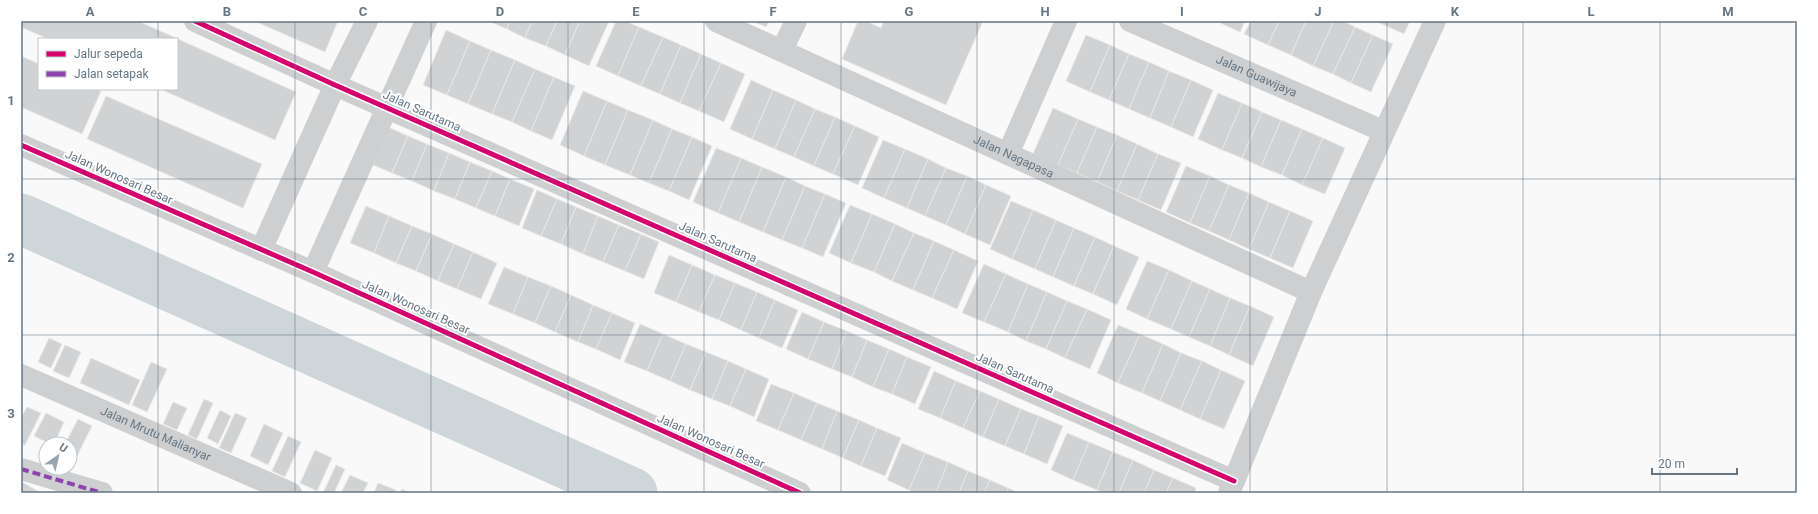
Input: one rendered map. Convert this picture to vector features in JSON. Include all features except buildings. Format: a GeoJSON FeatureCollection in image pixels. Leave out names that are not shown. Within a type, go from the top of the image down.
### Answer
{"type":"FeatureCollection","features":[{"type":"Feature","properties":{"kind":"street","name":"Jalan Sarutama"},"geometry":{"type":"LineString","coordinates":[[195,21],[1231,487]]}},
{"type":"Feature","properties":{"kind":"street"},"geometry":{"type":"LineString","coordinates":[[262,250],[335,85],[367,21]]}},
{"type":"Feature","properties":{"kind":"street"},"geometry":{"type":"LineString","coordinates":[[313,272],[386,106],[426,21]]}},
{"type":"Feature","properties":{"kind":"street","name":"Jalan Nagapasa"},"geometry":{"type":"LineString","coordinates":[[716,21],[1311,292]]}},
{"type":"Feature","properties":{"kind":"street"},"geometry":{"type":"LineString","coordinates":[[782,50],[796,21]]}},
{"type":"Feature","properties":{"kind":"street"},"geometry":{"type":"LineString","coordinates":[[1008,154],[1066,21]]}},
{"type":"Feature","properties":{"kind":"street","name":"Jalan Guawijaya"},"geometry":{"type":"LineString","coordinates":[[1130,21],[1384,131]]}},
{"type":"Feature","properties":{"kind":"street"},"geometry":{"type":"LineString","coordinates":[[1231,487],[1311,292],[1434,21]]}},
{"type":"Feature","properties":{"kind":"street","name":"Jalan Wonosari Besar"},"geometry":{"type":"LineString","coordinates":[[21,145],[313,272],[800,493]]}},
{"type":"Feature","properties":{"kind":"street","name":"Jalan Mrutu Malianyar"},"geometry":{"type":"LineString","coordinates":[[21,375],[291,493]]}},
{"type":"Feature","properties":{"kind":"street"},"geometry":{"type":"LineString","coordinates":[[21,469],[102,493]]}},
{"type":"Feature","properties":{"kind":"waterway"},"geometry":{"type":"LineString","coordinates":[[21,219],[632,493]]}},
{"type":"Feature","properties":{"kind":"marked path"},"geometry":{"type":"LineString","coordinates":[[21,469],[102,493]]}},
{"type":"Feature","properties":{"kind":"cycle path"},"geometry":{"type":"LineString","coordinates":[[195,21],[335,85],[1234,481]]}},
{"type":"Feature","properties":{"kind":"cycle path"},"geometry":{"type":"LineString","coordinates":[[21,145],[313,272],[800,493]]}}]}
